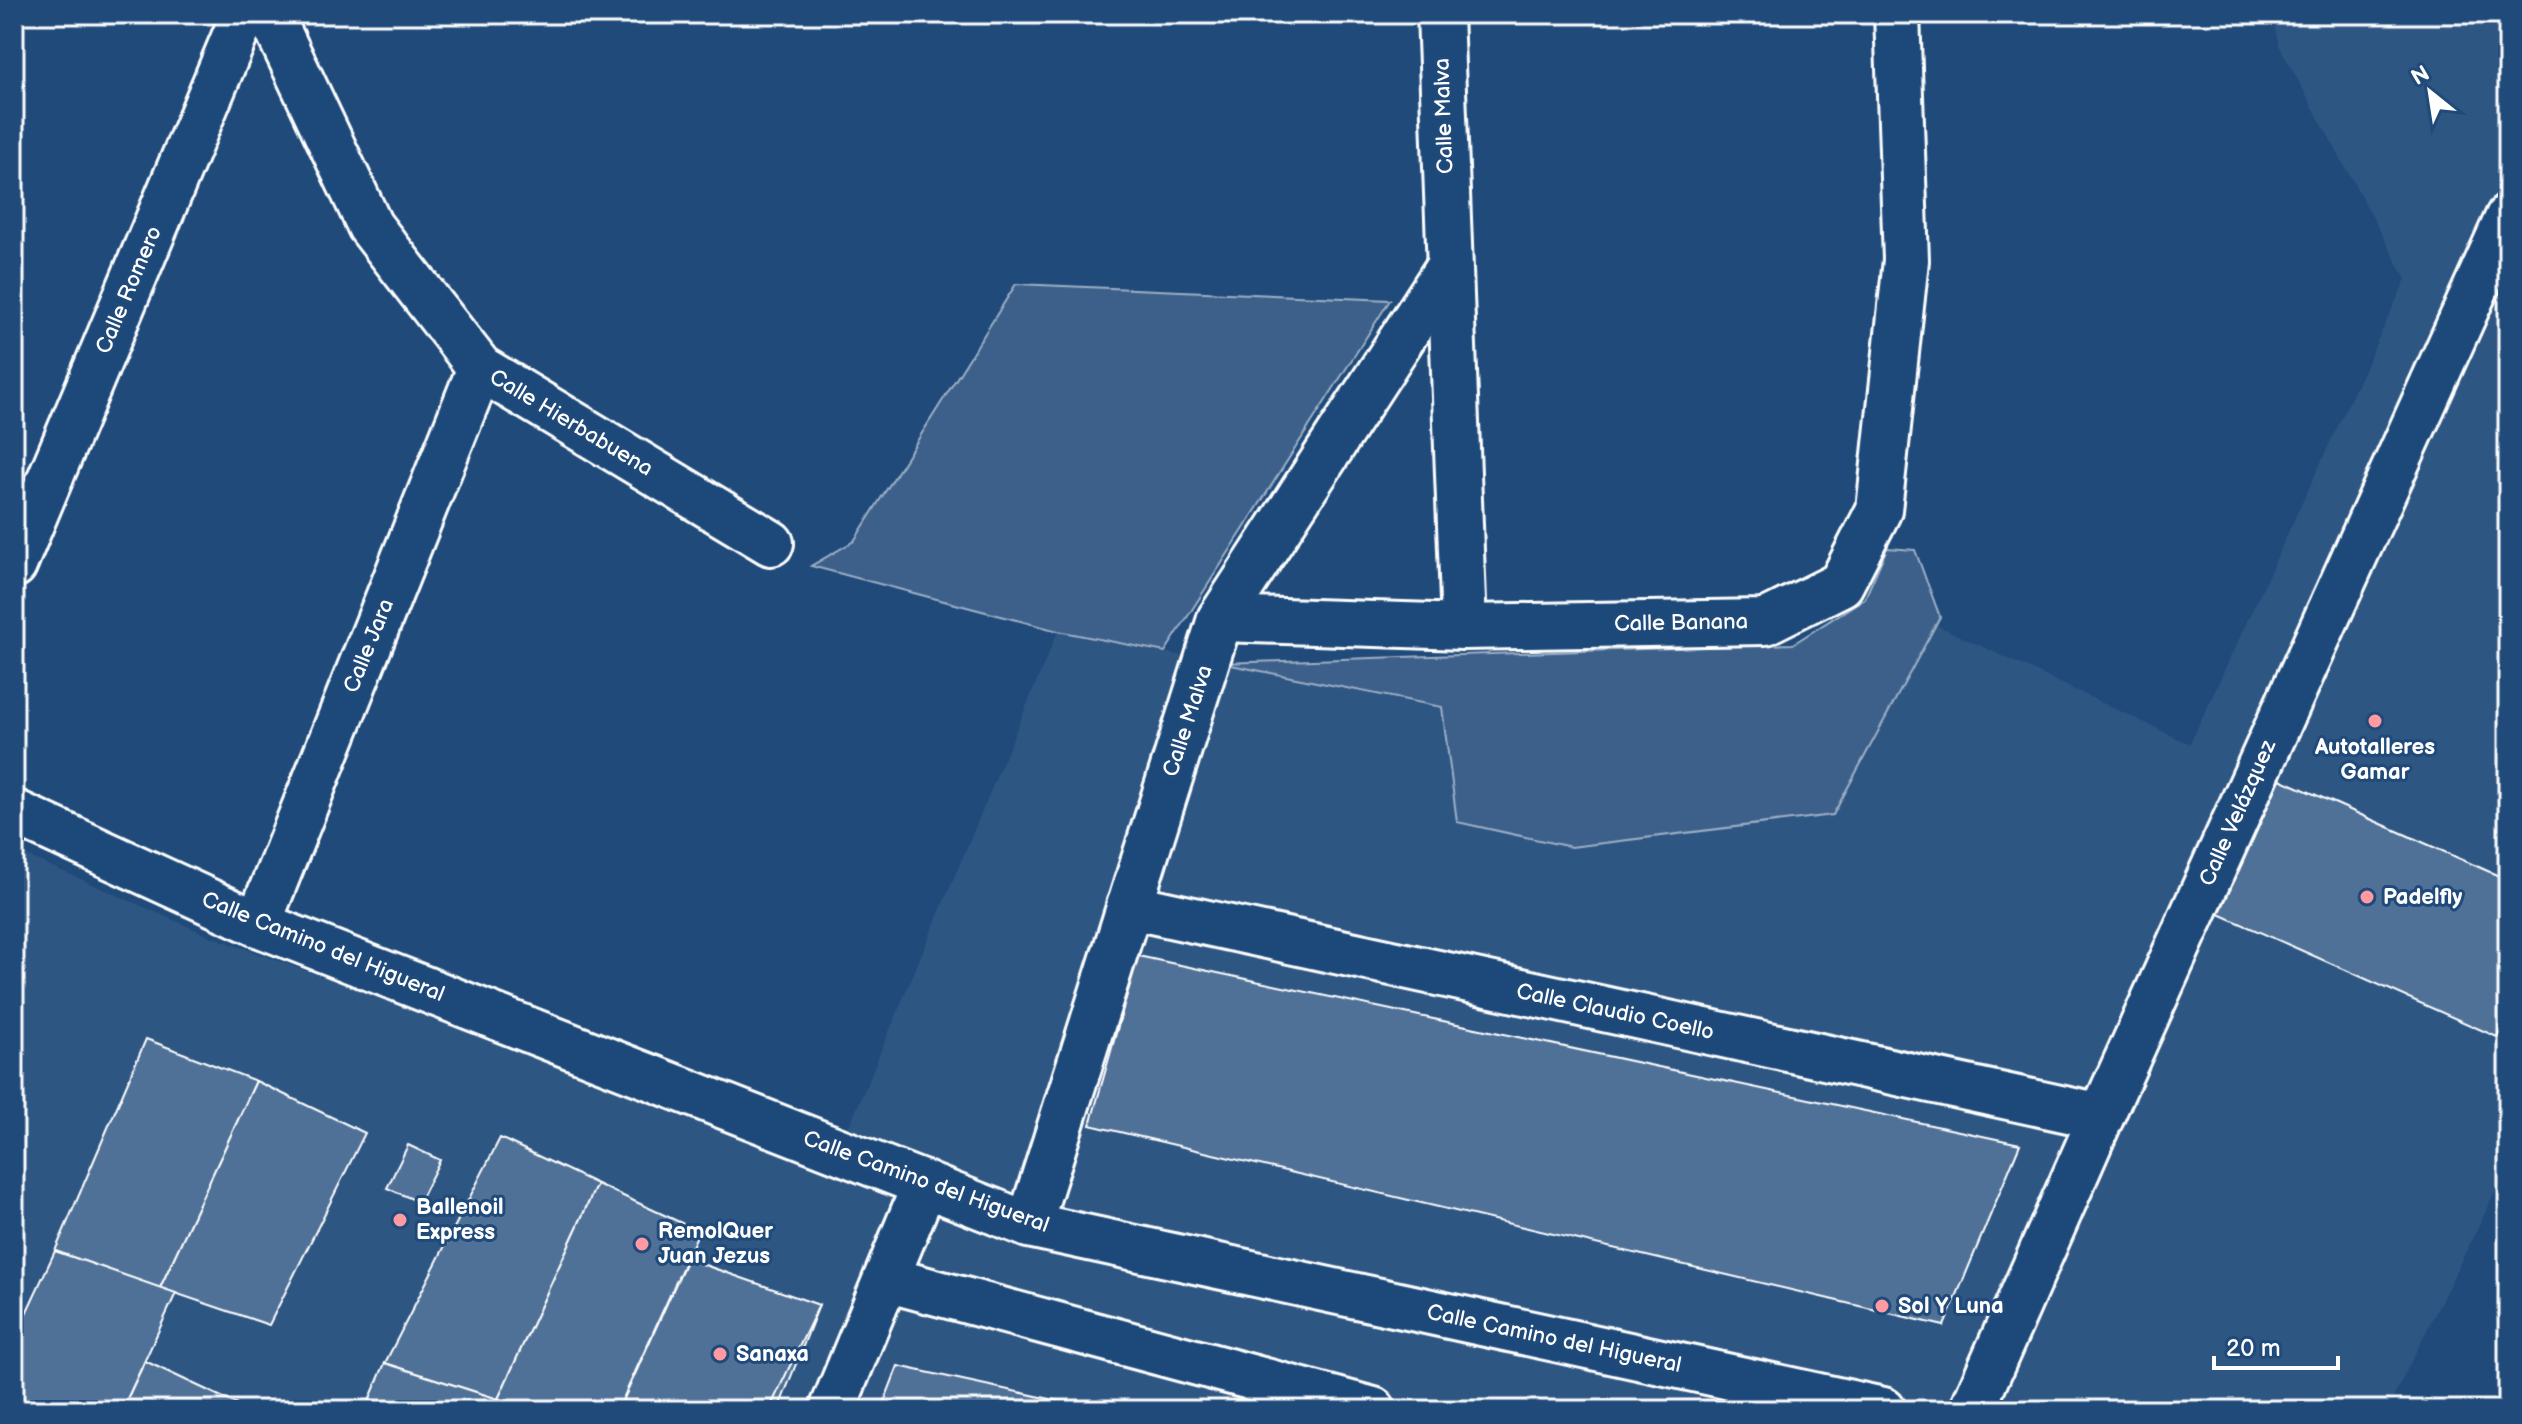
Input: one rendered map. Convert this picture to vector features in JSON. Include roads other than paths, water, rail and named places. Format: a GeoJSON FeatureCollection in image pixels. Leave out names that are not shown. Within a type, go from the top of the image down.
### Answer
{"type":"FeatureCollection","features":[{"type":"Feature","properties":{"kind":"street","name":"Calle Romero"},"geometry":{"type":"LineString","coordinates":[[14,565],[244,14]]}},
{"type":"Feature","properties":{"kind":"street","name":"Calle Hierbabuena"},"geometry":{"type":"LineString","coordinates":[[270,14],[370,226],[480,368],[771,543]]}},
{"type":"Feature","properties":{"kind":"street","name":"Calle Malva"},"geometry":{"type":"LineString","coordinates":[[1440,14],[1464,627]]}},
{"type":"Feature","properties":{"kind":"street","name":"Calle Banana"},"geometry":{"type":"LineString","coordinates":[[1220,619],[1464,627],[1765,622],[1841,584],[1879,510],[1906,260],[1897,14]]}},
{"type":"Feature","properties":{"kind":"street","name":"Calle Velázquez"},"geometry":{"type":"LineString","coordinates":[[1972,1410],[2101,1117],[2508,217]]}},
{"type":"Feature","properties":{"kind":"street","name":"Calle Malva"},"geometry":{"type":"LineString","coordinates":[[1029,1225],[1220,619],[1449,266]]}},
{"type":"Feature","properties":{"kind":"street","name":"Calle Jara"},"geometry":{"type":"LineString","coordinates":[[258,924],[480,368]]}},
{"type":"Feature","properties":{"kind":"street","name":"Calle Camino del Higueral"},"geometry":{"type":"LineString","coordinates":[[14,812],[258,924],[1029,1225],[1883,1410]]}},
{"type":"Feature","properties":{"kind":"street","name":"Calle Claudio Coello"},"geometry":{"type":"LineString","coordinates":[[1129,906],[2101,1117]]}},
{"type":"Feature","properties":{"kind":"street"},"geometry":{"type":"LineString","coordinates":[[832,1410],[925,1184]]}},
{"type":"Feature","properties":{"kind":"street"},"geometry":{"type":"LineString","coordinates":[[886,1279],[1373,1410]]}},
{"type":"Feature","properties":{"kind":"place","name":"Autotalleres Gamar"},"geometry":{"type":"Point","coordinates":[2375,721]}},
{"type":"Feature","properties":{"kind":"place","name":"Padelfly"},"geometry":{"type":"Point","coordinates":[2367,897]}},
{"type":"Feature","properties":{"kind":"place","name":"Ballenoil Express"},"geometry":{"type":"Point","coordinates":[400,1220]}},
{"type":"Feature","properties":{"kind":"place","name":"RemolQuer Juan Jezus"},"geometry":{"type":"Point","coordinates":[642,1244]}},
{"type":"Feature","properties":{"kind":"place","name":"Sol Y Luna"},"geometry":{"type":"Point","coordinates":[1882,1306]}},
{"type":"Feature","properties":{"kind":"place","name":"Sanaxa"},"geometry":{"type":"Point","coordinates":[720,1354]}}]}
